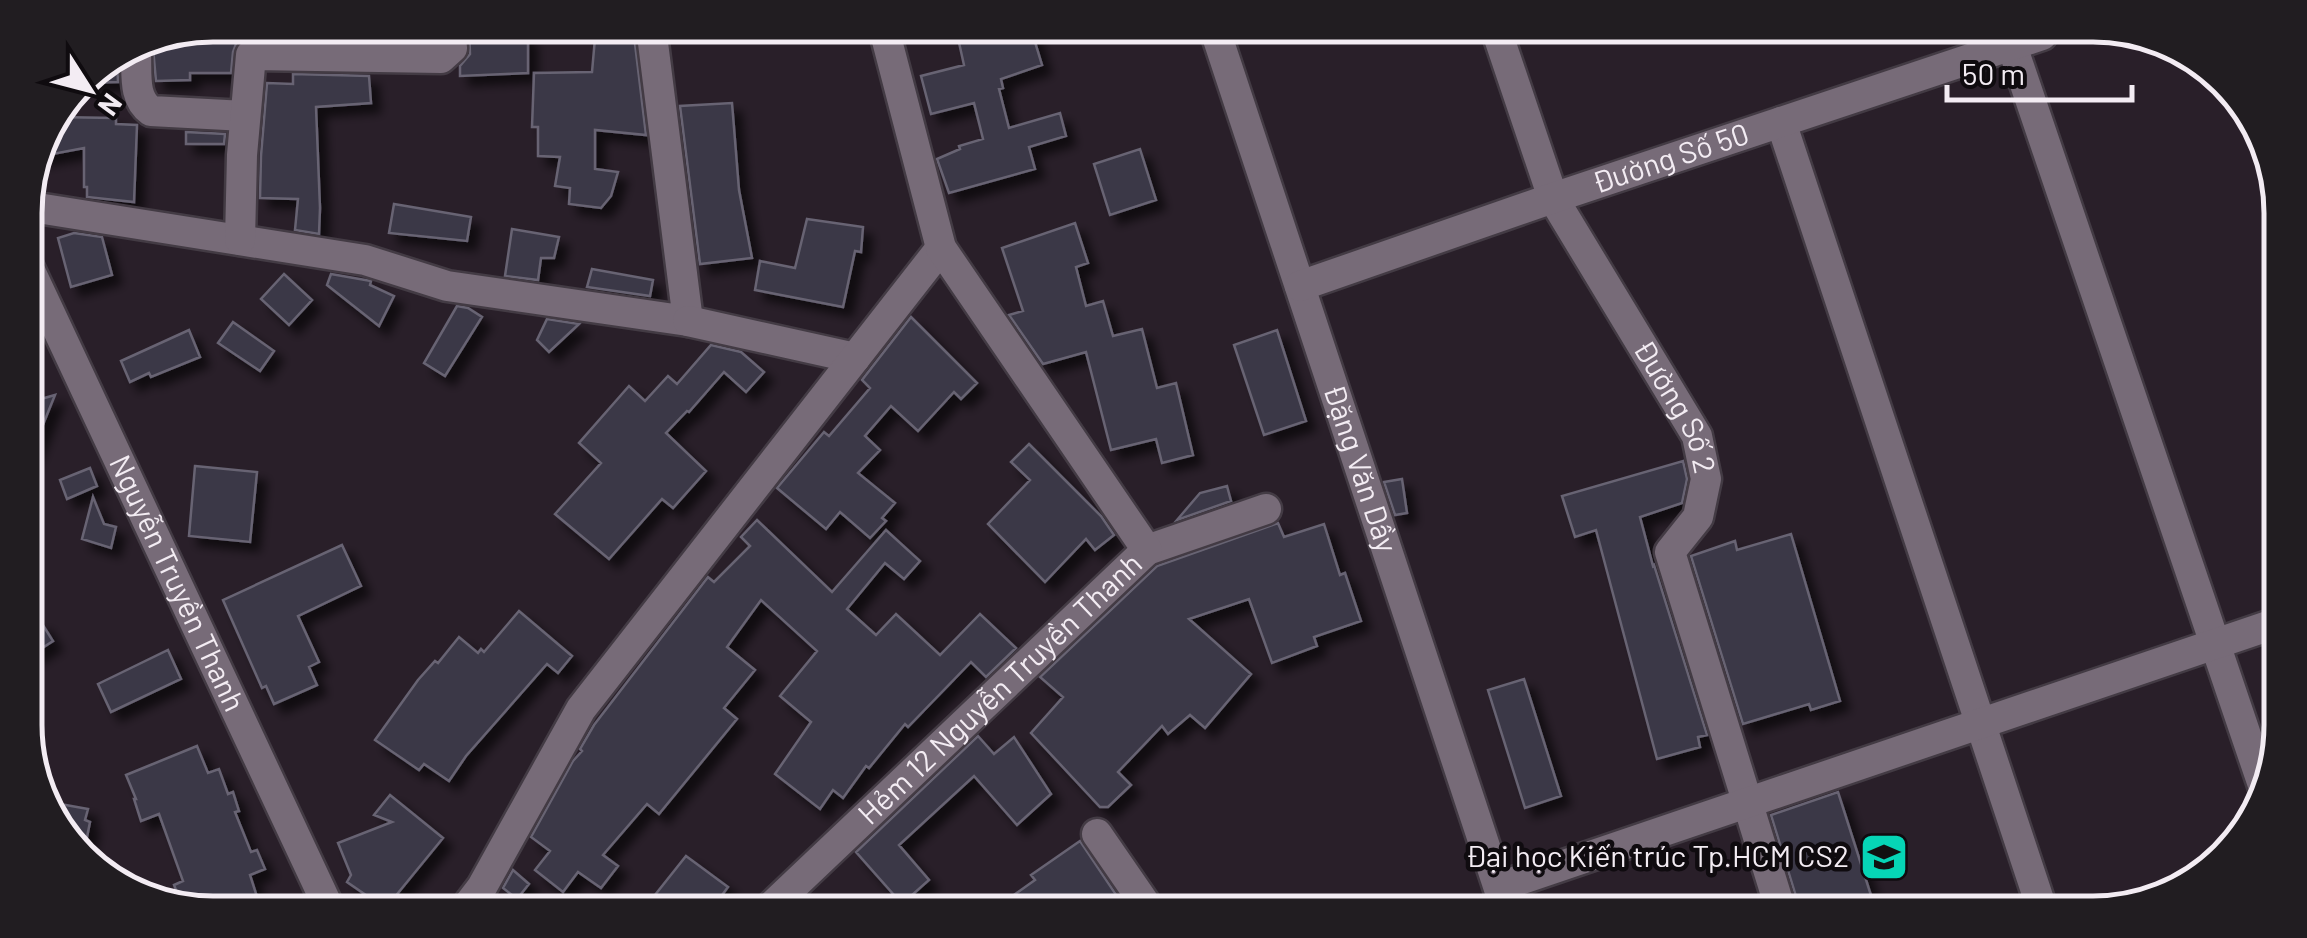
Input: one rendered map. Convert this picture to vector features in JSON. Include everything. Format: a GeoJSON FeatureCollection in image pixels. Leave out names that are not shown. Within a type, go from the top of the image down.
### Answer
{"type":"FeatureCollection","features":[{"type":"Feature","properties":{"kind":"street"},"geometry":{"type":"LineString","coordinates":[[240,240],[252,42]]}},
{"type":"Feature","properties":{"kind":"street"},"geometry":{"type":"LineString","coordinates":[[273,42],[442,58],[452,48],[451,42]]}},
{"type":"Feature","properties":{"kind":"street"},"geometry":{"type":"LineString","coordinates":[[654,42],[688,321]]}},
{"type":"Feature","properties":{"kind":"street","name":"Hẻm 12 Nguyễn Truyền Thanh"},"geometry":{"type":"LineString","coordinates":[[783,896],[1147,550],[941,248],[888,42]]}},
{"type":"Feature","properties":{"kind":"street","name":"Đặng Văn Dầy"},"geometry":{"type":"LineString","coordinates":[[1218,42],[1502,895]]}},
{"type":"Feature","properties":{"kind":"street","name":"Đường Số 2"},"geometry":{"type":"LineString","coordinates":[[1500,42],[1552,198],[1697,436],[1706,479],[1698,517],[1670,552],[1776,895]]}},
{"type":"Feature","properties":{"kind":"street","name":"Đường Số 50"},"geometry":{"type":"LineString","coordinates":[[1300,286],[1781,122],[2002,42]]}},
{"type":"Feature","properties":{"kind":"street"},"geometry":{"type":"LineString","coordinates":[[2011,42],[2258,769]]}},
{"type":"Feature","properties":{"kind":"street"},"geometry":{"type":"LineString","coordinates":[[136,61],[137,89],[142,105],[151,111],[246,116]]}},
{"type":"Feature","properties":{"kind":"street"},"geometry":{"type":"LineString","coordinates":[[1781,122],[2037,895]]}},
{"type":"Feature","properties":{"kind":"street"},"geometry":{"type":"LineString","coordinates":[[43,209],[365,260],[448,286],[688,321],[856,358]]}},
{"type":"Feature","properties":{"kind":"street"},"geometry":{"type":"LineString","coordinates":[[482,896],[581,709],[941,248]]}},
{"type":"Feature","properties":{"kind":"street","name":"Nguyễn Truyền Thanh"},"geometry":{"type":"LineString","coordinates":[[43,298],[323,896]]}},
{"type":"Feature","properties":{"kind":"street"},"geometry":{"type":"LineString","coordinates":[[1147,550],[1266,509]]}},
{"type":"Feature","properties":{"kind":"street"},"geometry":{"type":"LineString","coordinates":[[1510,895],[1746,802],[2264,628]]}},
{"type":"Feature","properties":{"kind":"street"},"geometry":{"type":"LineString","coordinates":[[1097,834],[1138,896]]}},
{"type":"Feature","properties":{"kind":"building"},"geometry":{"type":"Polygon","coordinates":[[[239,42],[233,52],[231,73],[190,73],[190,80],[156,81],[153,53],[180,46],[239,42]]]}},
{"type":"Feature","properties":{"kind":"building"},"geometry":{"type":"Polygon","coordinates":[[[470,42],[528,42],[528,73],[460,76],[460,66],[470,54],[470,42]]]}},
{"type":"Feature","properties":{"kind":"building"},"geometry":{"type":"Polygon","coordinates":[[[595,42],[635,42],[646,135],[595,130],[595,169],[618,172],[611,196],[601,208],[569,204],[570,188],[555,186],[560,157],[538,156],[538,127],[532,127],[534,73],[592,72],[595,42]]]}},
{"type":"Feature","properties":{"kind":"building"},"geometry":{"type":"Polygon","coordinates":[[[959,42],[1035,42],[1042,65],[1001,79],[1003,88],[999,89],[1009,128],[1060,113],[1066,136],[1029,147],[1035,169],[949,193],[937,159],[960,149],[959,146],[983,139],[974,103],[931,114],[921,76],[964,65],[959,42]]]}},
{"type":"Feature","properties":{"kind":"building"},"geometry":{"type":"Polygon","coordinates":[[[117,71],[118,82],[104,82],[117,71]]]}},
{"type":"Feature","properties":{"kind":"building"},"geometry":{"type":"Polygon","coordinates":[[[293,74],[369,76],[371,103],[316,107],[319,234],[295,230],[298,199],[260,198],[267,83],[293,84],[293,74]]]}},
{"type":"Feature","properties":{"kind":"building"},"geometry":{"type":"Polygon","coordinates":[[[732,103],[739,190],[752,258],[700,264],[680,106],[732,103]]]}},
{"type":"Feature","properties":{"kind":"building"},"geometry":{"type":"Polygon","coordinates":[[[73,117],[116,118],[116,124],[137,125],[134,202],[87,197],[84,148],[54,154],[73,117]]]}},
{"type":"Feature","properties":{"kind":"building"},"geometry":{"type":"Polygon","coordinates":[[[186,132],[225,134],[224,144],[186,144],[186,132]]]}},
{"type":"Feature","properties":{"kind":"building"},"geometry":{"type":"Polygon","coordinates":[[[1140,149],[1156,200],[1110,215],[1094,164],[1140,149]]]}},
{"type":"Feature","properties":{"kind":"building"},"geometry":{"type":"Polygon","coordinates":[[[394,204],[471,217],[467,241],[389,233],[394,204]]]}},
{"type":"Feature","properties":{"kind":"building"},"geometry":{"type":"Polygon","coordinates":[[[807,219],[863,227],[861,252],[855,251],[843,307],[755,290],[760,261],[795,268],[807,219]]]}},
{"type":"Feature","properties":{"kind":"building"},"geometry":{"type":"Polygon","coordinates":[[[1075,223],[1088,263],[1076,267],[1086,306],[1103,301],[1113,336],[1142,329],[1157,388],[1176,383],[1193,455],[1162,463],[1156,439],[1111,450],[1086,352],[1043,364],[1009,315],[1023,311],[1002,248],[1075,223]]]}},
{"type":"Feature","properties":{"kind":"building"},"geometry":{"type":"Polygon","coordinates":[[[512,229],[559,237],[554,258],[541,258],[538,280],[505,276],[512,229]]]}},
{"type":"Feature","properties":{"kind":"building"},"geometry":{"type":"Polygon","coordinates":[[[74,233],[102,237],[112,275],[71,287],[58,238],[74,233]]]}},
{"type":"Feature","properties":{"kind":"building"},"geometry":{"type":"Polygon","coordinates":[[[592,269],[653,280],[650,296],[587,287],[592,269]]]}},
{"type":"Feature","properties":{"kind":"building"},"geometry":{"type":"Polygon","coordinates":[[[284,274],[312,300],[289,325],[261,299],[284,274]]]}},
{"type":"Feature","properties":{"kind":"building"},"geometry":{"type":"Polygon","coordinates":[[[331,274],[371,281],[370,285],[394,296],[379,326],[327,285],[331,274]]]}},
{"type":"Feature","properties":{"kind":"building"},"geometry":{"type":"Polygon","coordinates":[[[457,306],[482,317],[445,376],[424,363],[457,306]]]}},
{"type":"Feature","properties":{"kind":"building"},"geometry":{"type":"Polygon","coordinates":[[[911,317],[977,383],[961,399],[954,392],[918,431],[891,406],[865,436],[880,450],[858,473],[895,503],[882,518],[886,521],[870,538],[840,512],[826,529],[777,488],[824,432],[829,436],[870,388],[862,380],[911,317]]]}},
{"type":"Feature","properties":{"kind":"building"},"geometry":{"type":"Polygon","coordinates":[[[547,319],[579,324],[549,352],[537,340],[547,319]]]}},
{"type":"Feature","properties":{"kind":"building"},"geometry":{"type":"Polygon","coordinates":[[[233,322],[274,351],[260,371],[218,343],[233,322]]]}},
{"type":"Feature","properties":{"kind":"building"},"geometry":{"type":"Polygon","coordinates":[[[189,330],[200,357],[130,382],[121,361],[189,330]]]}},
{"type":"Feature","properties":{"kind":"building"},"geometry":{"type":"Polygon","coordinates":[[[1277,330],[1306,421],[1264,435],[1234,345],[1277,330]]]}},
{"type":"Feature","properties":{"kind":"building"},"geometry":{"type":"Polygon","coordinates":[[[711,345],[741,352],[764,372],[746,392],[724,372],[666,433],[706,471],[673,508],[662,499],[609,559],[555,514],[601,463],[579,443],[629,386],[645,401],[668,376],[677,384],[711,345]]]}},
{"type":"Feature","properties":{"kind":"building"},"geometry":{"type":"Polygon","coordinates":[[[55,395],[43,426],[43,399],[55,395]]]}},
{"type":"Feature","properties":{"kind":"building"},"geometry":{"type":"Polygon","coordinates":[[[1029,444],[1101,516],[1114,535],[1095,550],[1086,539],[1045,582],[988,524],[1030,480],[1011,462],[1029,444]]]}},
{"type":"Feature","properties":{"kind":"building"},"geometry":{"type":"Polygon","coordinates":[[[1683,461],[1687,479],[1682,503],[1640,517],[1707,735],[1698,737],[1700,747],[1657,759],[1596,530],[1575,537],[1562,496],[1683,461]]]}},
{"type":"Feature","properties":{"kind":"building"},"geometry":{"type":"Polygon","coordinates":[[[195,466],[257,472],[250,542],[189,536],[195,466]]]}},
{"type":"Feature","properties":{"kind":"building"},"geometry":{"type":"Polygon","coordinates":[[[90,468],[97,486],[67,499],[60,480],[90,468]]]}},
{"type":"Feature","properties":{"kind":"building"},"geometry":{"type":"Polygon","coordinates":[[[1402,479],[1407,513],[1395,515],[1384,482],[1402,479]]]}},
{"type":"Feature","properties":{"kind":"building"},"geometry":{"type":"Polygon","coordinates":[[[1227,486],[1231,501],[1177,520],[1200,493],[1227,486]]]}},
{"type":"Feature","properties":{"kind":"building"},"geometry":{"type":"Polygon","coordinates":[[[93,497],[104,524],[116,527],[111,548],[82,539],[93,497]]]}},
{"type":"Feature","properties":{"kind":"building"},"geometry":{"type":"Polygon","coordinates":[[[757,520],[832,592],[886,530],[920,561],[904,579],[885,563],[847,609],[876,635],[896,614],[940,655],[980,614],[1016,648],[986,677],[971,662],[908,727],[905,724],[843,798],[833,790],[820,809],[775,774],[811,722],[780,696],[817,651],[761,600],[727,647],[755,670],[724,708],[737,719],[659,814],[647,804],[603,855],[618,866],[601,888],[578,872],[563,892],[535,870],[550,851],[531,837],[594,725],[708,577],[714,582],[750,546],[741,537],[757,520]]]}},
{"type":"Feature","properties":{"kind":"building"},"geometry":{"type":"Polygon","coordinates":[[[1278,523],[1284,537],[1324,524],[1340,575],[1345,573],[1361,621],[1314,637],[1317,646],[1272,663],[1249,599],[1189,619],[1251,674],[1205,728],[1190,715],[1168,734],[1162,726],[1118,772],[1131,785],[1108,807],[1100,807],[1031,733],[1063,697],[1040,677],[1157,566],[1278,523]]]}},
{"type":"Feature","properties":{"kind":"building"},"geometry":{"type":"Polygon","coordinates":[[[1791,534],[1840,701],[1811,710],[1809,704],[1743,724],[1691,556],[1735,541],[1737,550],[1791,534]]]}},
{"type":"Feature","properties":{"kind":"building"},"geometry":{"type":"Polygon","coordinates":[[[342,545],[361,586],[298,616],[319,662],[309,667],[317,685],[274,704],[266,686],[262,688],[223,600],[342,545]]]}},
{"type":"Feature","properties":{"kind":"building"},"geometry":{"type":"Polygon","coordinates":[[[519,611],[572,656],[558,673],[547,664],[466,756],[449,781],[424,764],[419,770],[375,740],[418,680],[459,637],[478,653],[481,649],[484,652],[519,611]]]}},
{"type":"Feature","properties":{"kind":"building"},"geometry":{"type":"Polygon","coordinates":[[[42,624],[53,641],[42,648],[42,624]]]}},
{"type":"Feature","properties":{"kind":"building"},"geometry":{"type":"Polygon","coordinates":[[[168,650],[181,679],[111,712],[98,684],[168,650]]]}},
{"type":"Feature","properties":{"kind":"building"},"geometry":{"type":"Polygon","coordinates":[[[1524,679],[1561,796],[1525,808],[1488,690],[1524,679]]]}},
{"type":"Feature","properties":{"kind":"building"},"geometry":{"type":"Polygon","coordinates":[[[978,736],[994,754],[1014,737],[1051,794],[1017,825],[974,776],[899,845],[929,880],[911,896],[895,896],[856,852],[978,736]]]}},
{"type":"Feature","properties":{"kind":"building"},"geometry":{"type":"Polygon","coordinates":[[[197,746],[208,773],[219,769],[228,794],[233,792],[239,811],[235,812],[251,852],[257,850],[265,869],[250,875],[257,896],[213,896],[176,890],[174,885],[183,881],[159,814],[141,821],[126,775],[197,746]]]}},
{"type":"Feature","properties":{"kind":"building"},"geometry":{"type":"Polygon","coordinates":[[[1838,792],[1871,895],[1796,895],[1771,815],[1838,792]]]}},
{"type":"Feature","properties":{"kind":"building"},"geometry":{"type":"Polygon","coordinates":[[[390,795],[443,838],[396,896],[367,896],[347,882],[351,875],[338,843],[392,822],[374,815],[390,795]]]}},
{"type":"Feature","properties":{"kind":"building"},"geometry":{"type":"Polygon","coordinates":[[[62,804],[88,809],[85,820],[90,822],[87,839],[62,804]]]}},
{"type":"Feature","properties":{"kind":"building"},"geometry":{"type":"Polygon","coordinates":[[[1080,841],[1117,896],[1013,896],[1035,880],[1031,875],[1080,841]]]}},
{"type":"Feature","properties":{"kind":"building"},"geometry":{"type":"Polygon","coordinates":[[[686,856],[728,887],[722,896],[654,896],[686,856]]]}},
{"type":"Feature","properties":{"kind":"building"},"geometry":{"type":"Polygon","coordinates":[[[513,870],[529,884],[520,896],[503,888],[513,870]]]}},
{"type":"Feature","properties":{"kind":"place","name":"Đại học Kiến trúc Tp.HCM CS2"},"geometry":{"type":"Point","coordinates":[1884,857]}}]}
